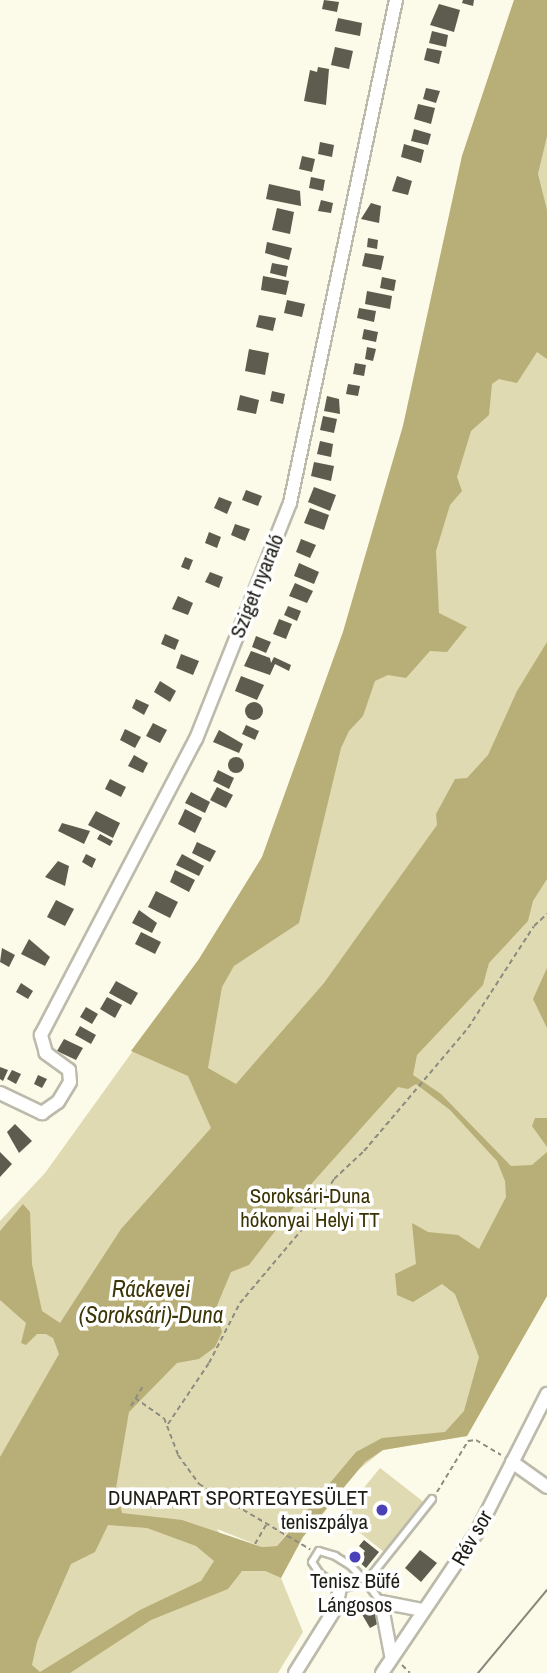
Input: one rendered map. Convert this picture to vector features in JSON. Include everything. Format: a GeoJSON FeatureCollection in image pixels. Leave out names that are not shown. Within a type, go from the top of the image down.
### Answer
{"type":"FeatureCollection","features":[{"type":"Feature","properties":{"kind":"street","name":"Sziget nyaraló"},"geometry":{"type":"LineString","coordinates":[[0,1093],[42,1112],[58,1102],[70,1082],[69,1070],[46,1053],[41,1035],[196,739],[290,503],[396,0]]}},
{"type":"Feature","properties":{"kind":"street","name":"Rév sor"},"geometry":{"type":"LineString","coordinates":[[382,1673],[391,1655],[423,1609],[461,1560],[547,1394]]}},
{"type":"Feature","properties":{"kind":"street"},"geometry":{"type":"LineString","coordinates":[[512,1462],[547,1488]]}},
{"type":"Feature","properties":{"kind":"street"},"geometry":{"type":"LineString","coordinates":[[295,1673],[335,1609],[340,1589]]}},
{"type":"Feature","properties":{"kind":"street"},"geometry":{"type":"LineString","coordinates":[[391,1655],[381,1602],[423,1609]]}},
{"type":"Feature","properties":{"kind":"lane"},"geometry":{"type":"LineString","coordinates":[[366,1582],[432,1499]]}},
{"type":"Feature","properties":{"kind":"lane"},"geometry":{"type":"LineString","coordinates":[[359,1575],[352,1586],[340,1589],[313,1567],[319,1551],[335,1556],[359,1575],[381,1602]]}},
{"type":"Feature","properties":{"kind":"path"},"geometry":{"type":"LineString","coordinates":[[168,1424],[209,1363],[240,1303],[304,1227],[334,1179],[352,1164],[475,1019],[514,957],[547,914]]}},
{"type":"Feature","properties":{"kind":"path"},"geometry":{"type":"LineString","coordinates":[[131,1406],[143,1386]]}},
{"type":"Feature","properties":{"kind":"path"},"geometry":{"type":"LineString","coordinates":[[135,1398],[156,1410],[168,1424],[178,1455],[193,1479],[302,1542]]}},
{"type":"Feature","properties":{"kind":"path"},"geometry":{"type":"LineString","coordinates":[[432,1499],[468,1441],[476,1440],[512,1462]]}},
{"type":"Feature","properties":{"kind":"path"},"geometry":{"type":"LineString","coordinates":[[255,1544],[267,1522]]}},
{"type":"Feature","properties":{"kind":"green space","name":"Soroksári-Duna hókonyai Helyi TT"},"geometry":{"type":"Polygon","coordinates":[[[514,0],[547,0],[547,1296],[467,1436],[383,1450],[351,1476],[318,1521],[304,1510],[277,1546],[262,1547],[217,1529],[242,1571],[265,1571],[281,1578],[303,1632],[278,1673],[0,1673],[0,1221],[45,1173],[199,959],[262,858],[343,632],[403,426],[462,156],[514,0]]]}},
{"type":"Feature","properties":{"kind":"green space","name":"DUNAPART SPORTEGYESÜLET teniszpálya"},"geometry":{"type":"Polygon","coordinates":[[[380,1468],[425,1503],[384,1552],[340,1517],[380,1468]]]}},
{"type":"Feature","properties":{"kind":"water","name":"Ráckevei (Soroksári)-Duna"},"geometry":{"type":"Polygon","coordinates":[[[514,0],[547,0],[547,136],[538,174],[547,210],[547,359],[537,352],[517,383],[499,379],[492,384],[489,415],[471,431],[457,477],[462,491],[450,505],[436,551],[439,613],[467,627],[447,652],[430,651],[406,678],[388,675],[375,681],[363,716],[349,731],[341,748],[299,923],[234,966],[222,987],[208,1068],[236,1084],[324,983],[437,825],[436,814],[455,779],[467,778],[488,755],[517,691],[547,642],[547,879],[533,901],[528,921],[489,963],[483,985],[417,1055],[413,1075],[441,1094],[511,1166],[532,1165],[547,1152],[547,1296],[467,1436],[383,1450],[365,1462],[303,1537],[281,1578],[265,1571],[242,1571],[228,1589],[151,1620],[70,1673],[0,1673],[0,1457],[59,1354],[53,1338],[46,1334],[37,1334],[26,1345],[21,1343],[26,1323],[0,1300],[0,1231],[23,1204],[30,1212],[32,1264],[42,1311],[60,1323],[121,1229],[211,1128],[188,1076],[131,1051],[199,959],[262,857],[343,632],[403,426],[462,156],[514,0]],[[416,1084],[408,1089],[398,1087],[313,1182],[249,1265],[231,1272],[216,1308],[222,1332],[215,1347],[199,1359],[177,1363],[129,1412],[116,1488],[122,1513],[182,1520],[262,1547],[277,1546],[356,1452],[382,1438],[445,1432],[464,1411],[479,1357],[455,1294],[442,1284],[413,1302],[397,1295],[395,1274],[416,1264],[412,1223],[428,1232],[458,1235],[479,1249],[506,1197],[505,1181],[497,1161],[450,1110],[416,1084]],[[108,1525],[95,1552],[71,1564],[37,1642],[32,1665],[40,1672],[140,1610],[201,1581],[214,1561],[196,1546],[147,1528],[108,1525]]]}},
{"type":"Feature","properties":{"kind":"water"},"geometry":{"type":"Polygon","coordinates":[[[547,968],[547,1028],[533,999],[547,968]]]}},
{"type":"Feature","properties":{"kind":"water"},"geometry":{"type":"Polygon","coordinates":[[[535,1118],[547,1118],[547,1147],[532,1126],[535,1118]]]}},
{"type":"Feature","properties":{"kind":"building"},"geometry":{"type":"Polygon","coordinates":[[[324,0],[339,2],[337,12],[322,9],[324,0]]]}},
{"type":"Feature","properties":{"kind":"building"},"geometry":{"type":"Polygon","coordinates":[[[463,0],[474,0],[473,6],[462,3],[463,0]]]}},
{"type":"Feature","properties":{"kind":"building"},"geometry":{"type":"Polygon","coordinates":[[[439,4],[460,10],[454,32],[430,25],[439,4]]]}},
{"type":"Feature","properties":{"kind":"building"},"geometry":{"type":"Polygon","coordinates":[[[338,18],[362,23],[360,36],[335,31],[338,18]]]}},
{"type":"Feature","properties":{"kind":"building"},"geometry":{"type":"Polygon","coordinates":[[[432,31],[448,35],[446,47],[429,43],[432,31]]]}},
{"type":"Feature","properties":{"kind":"building"},"geometry":{"type":"Polygon","coordinates":[[[335,47],[353,51],[349,69],[331,65],[335,47]]]}},
{"type":"Feature","properties":{"kind":"building"},"geometry":{"type":"Polygon","coordinates":[[[427,48],[442,51],[439,64],[424,60],[427,48]]]}},
{"type":"Feature","properties":{"kind":"building"},"geometry":{"type":"Polygon","coordinates":[[[318,67],[329,69],[326,105],[304,101],[310,70],[317,72],[318,67]]]}},
{"type":"Feature","properties":{"kind":"building"},"geometry":{"type":"Polygon","coordinates":[[[426,88],[440,91],[436,103],[423,99],[426,88]]]}},
{"type":"Feature","properties":{"kind":"building"},"geometry":{"type":"Polygon","coordinates":[[[418,104],[435,108],[431,124],[414,119],[418,104]]]}},
{"type":"Feature","properties":{"kind":"building"},"geometry":{"type":"Polygon","coordinates":[[[414,129],[431,134],[428,145],[411,141],[414,129]]]}},
{"type":"Feature","properties":{"kind":"building"},"geometry":{"type":"Polygon","coordinates":[[[320,142],[334,145],[332,157],[318,154],[320,142]]]}},
{"type":"Feature","properties":{"kind":"building"},"geometry":{"type":"Polygon","coordinates":[[[404,144],[424,150],[421,163],[401,157],[404,144]]]}},
{"type":"Feature","properties":{"kind":"building"},"geometry":{"type":"Polygon","coordinates":[[[302,156],[315,159],[312,172],[299,169],[302,156]]]}},
{"type":"Feature","properties":{"kind":"building"},"geometry":{"type":"Polygon","coordinates":[[[397,176],[412,181],[408,195],[392,191],[397,176]]]}},
{"type":"Feature","properties":{"kind":"building"},"geometry":{"type":"Polygon","coordinates":[[[311,177],[325,180],[323,191],[309,188],[311,177]]]}},
{"type":"Feature","properties":{"kind":"building"},"geometry":{"type":"Polygon","coordinates":[[[269,184],[300,191],[301,206],[266,199],[269,184]]]}},
{"type":"Feature","properties":{"kind":"building"},"geometry":{"type":"Polygon","coordinates":[[[321,200],[333,203],[331,213],[318,211],[321,200]]]}},
{"type":"Feature","properties":{"kind":"building"},"geometry":{"type":"Polygon","coordinates":[[[371,203],[381,206],[379,223],[361,219],[371,203]]]}},
{"type":"Feature","properties":{"kind":"building"},"geometry":{"type":"Polygon","coordinates":[[[277,208],[294,212],[290,234],[272,230],[277,208]]]}},
{"type":"Feature","properties":{"kind":"building"},"geometry":{"type":"Polygon","coordinates":[[[368,238],[378,240],[377,249],[367,247],[368,238]]]}},
{"type":"Feature","properties":{"kind":"building"},"geometry":{"type":"Polygon","coordinates":[[[267,242],[292,248],[289,260],[265,253],[267,242]]]}},
{"type":"Feature","properties":{"kind":"building"},"geometry":{"type":"Polygon","coordinates":[[[365,253],[384,256],[381,270],[362,266],[365,253]]]}},
{"type":"Feature","properties":{"kind":"building"},"geometry":{"type":"Polygon","coordinates":[[[272,263],[288,266],[286,277],[270,273],[272,263]]]}},
{"type":"Feature","properties":{"kind":"building"},"geometry":{"type":"Polygon","coordinates":[[[263,276],[289,281],[286,295],[261,290],[263,276]]]}},
{"type":"Feature","properties":{"kind":"building"},"geometry":{"type":"Polygon","coordinates":[[[382,277],[396,280],[394,291],[380,288],[382,277]]]}},
{"type":"Feature","properties":{"kind":"building"},"geometry":{"type":"Polygon","coordinates":[[[367,291],[392,296],[390,309],[365,304],[367,291]]]}},
{"type":"Feature","properties":{"kind":"building"},"geometry":{"type":"Polygon","coordinates":[[[287,300],[305,304],[302,317],[284,313],[287,300]]]}},
{"type":"Feature","properties":{"kind":"building"},"geometry":{"type":"Polygon","coordinates":[[[359,308],[376,311],[374,322],[357,318],[359,308]]]}},
{"type":"Feature","properties":{"kind":"building"},"geometry":{"type":"Polygon","coordinates":[[[259,315],[276,318],[273,331],[256,327],[259,315]]]}},
{"type":"Feature","properties":{"kind":"building"},"geometry":{"type":"Polygon","coordinates":[[[364,329],[378,332],[376,342],[362,339],[364,329]]]}},
{"type":"Feature","properties":{"kind":"building"},"geometry":{"type":"Polygon","coordinates":[[[367,347],[376,349],[373,361],[365,359],[367,347]]]}},
{"type":"Feature","properties":{"kind":"building"},"geometry":{"type":"Polygon","coordinates":[[[249,349],[269,353],[265,375],[245,371],[249,349]]]}},
{"type":"Feature","properties":{"kind":"building"},"geometry":{"type":"Polygon","coordinates":[[[355,363],[366,365],[364,376],[353,374],[355,363]]]}},
{"type":"Feature","properties":{"kind":"building"},"geometry":{"type":"Polygon","coordinates":[[[348,384],[360,386],[358,396],[346,394],[348,384]]]}},
{"type":"Feature","properties":{"kind":"building"},"geometry":{"type":"Polygon","coordinates":[[[272,391],[285,394],[283,404],[270,401],[272,391]]]}},
{"type":"Feature","properties":{"kind":"building"},"geometry":{"type":"Polygon","coordinates":[[[240,395],[259,400],[256,414],[237,410],[240,395]]]}},
{"type":"Feature","properties":{"kind":"building"},"geometry":{"type":"Polygon","coordinates":[[[327,396],[339,399],[340,414],[324,411],[327,396]]]}},
{"type":"Feature","properties":{"kind":"building"},"geometry":{"type":"Polygon","coordinates":[[[323,416],[337,419],[334,433],[320,430],[323,416]]]}},
{"type":"Feature","properties":{"kind":"building"},"geometry":{"type":"Polygon","coordinates":[[[320,441],[333,444],[331,457],[317,454],[320,441]]]}},
{"type":"Feature","properties":{"kind":"building"},"geometry":{"type":"Polygon","coordinates":[[[314,462],[334,466],[331,481],[311,476],[314,462]]]}},
{"type":"Feature","properties":{"kind":"building"},"geometry":{"type":"Polygon","coordinates":[[[314,487],[336,495],[330,511],[308,502],[314,487]]]}},
{"type":"Feature","properties":{"kind":"building"},"geometry":{"type":"Polygon","coordinates":[[[246,490],[262,496],[258,506],[242,500],[246,490]]]}},
{"type":"Feature","properties":{"kind":"building"},"geometry":{"type":"Polygon","coordinates":[[[219,497],[232,502],[227,514],[214,508],[219,497]]]}},
{"type":"Feature","properties":{"kind":"building"},"geometry":{"type":"Polygon","coordinates":[[[310,508],[329,515],[324,530],[304,523],[310,508]]]}},
{"type":"Feature","properties":{"kind":"building"},"geometry":{"type":"Polygon","coordinates":[[[235,524],[250,529],[245,541],[231,535],[235,524]]]}},
{"type":"Feature","properties":{"kind":"building"},"geometry":{"type":"Polygon","coordinates":[[[209,532],[221,537],[217,548],[205,543],[209,532]]]}},
{"type":"Feature","properties":{"kind":"building"},"geometry":{"type":"Polygon","coordinates":[[[301,539],[316,545],[310,558],[296,552],[301,539]]]}},
{"type":"Feature","properties":{"kind":"building"},"geometry":{"type":"Polygon","coordinates":[[[185,557],[193,560],[189,570],[181,567],[185,557]]]}},
{"type":"Feature","properties":{"kind":"building"},"geometry":{"type":"Polygon","coordinates":[[[299,563],[319,572],[314,584],[294,576],[299,563]]]}},
{"type":"Feature","properties":{"kind":"building"},"geometry":{"type":"Polygon","coordinates":[[[210,572],[223,577],[219,588],[205,582],[210,572]]]}},
{"type":"Feature","properties":{"kind":"building"},"geometry":{"type":"Polygon","coordinates":[[[295,583],[313,591],[307,603],[289,596],[295,583]]]}},
{"type":"Feature","properties":{"kind":"building"},"geometry":{"type":"Polygon","coordinates":[[[178,596],[193,603],[188,615],[172,609],[178,596]]]}},
{"type":"Feature","properties":{"kind":"building"},"geometry":{"type":"Polygon","coordinates":[[[288,606],[301,611],[297,621],[284,615],[288,606]]]}},
{"type":"Feature","properties":{"kind":"building"},"geometry":{"type":"Polygon","coordinates":[[[279,619],[292,624],[286,639],[273,634],[279,619]]]}},
{"type":"Feature","properties":{"kind":"building"},"geometry":{"type":"Polygon","coordinates":[[[165,634],[179,640],[175,650],[161,644],[165,634]]]}},
{"type":"Feature","properties":{"kind":"building"},"geometry":{"type":"Polygon","coordinates":[[[256,636],[271,642],[266,653],[252,647],[256,636]]]}},
{"type":"Feature","properties":{"kind":"building"},"geometry":{"type":"Polygon","coordinates":[[[251,651],[270,658],[271,663],[274,657],[291,665],[289,671],[275,664],[270,675],[244,666],[251,651]]]}},
{"type":"Feature","properties":{"kind":"building"},"geometry":{"type":"Polygon","coordinates":[[[181,654],[199,661],[193,675],[176,668],[181,654]]]}},
{"type":"Feature","properties":{"kind":"building"},"geometry":{"type":"Polygon","coordinates":[[[241,676],[264,685],[257,700],[235,691],[241,676]]]}},
{"type":"Feature","properties":{"kind":"building"},"geometry":{"type":"Polygon","coordinates":[[[160,681],[176,691],[170,702],[154,692],[160,681]]]}},
{"type":"Feature","properties":{"kind":"building"},"geometry":{"type":"Polygon","coordinates":[[[136,699],[149,705],[144,715],[132,708],[136,699]]]}},
{"type":"Feature","properties":{"kind":"building"},"geometry":{"type":"Polygon","coordinates":[[[254,702],[260,705],[263,711],[260,717],[254,720],[248,717],[245,711],[248,705],[254,702]]]}},
{"type":"Feature","properties":{"kind":"building"},"geometry":{"type":"Polygon","coordinates":[[[153,723],[167,730],[160,743],[146,736],[153,723]]]}},
{"type":"Feature","properties":{"kind":"building"},"geometry":{"type":"Polygon","coordinates":[[[246,725],[259,731],[255,740],[242,734],[246,725]]]}},
{"type":"Feature","properties":{"kind":"building"},"geometry":{"type":"Polygon","coordinates":[[[125,729],[141,737],[135,748],[120,740],[125,729]]]}},
{"type":"Feature","properties":{"kind":"building"},"geometry":{"type":"Polygon","coordinates":[[[219,730],[243,744],[239,753],[213,742],[219,730]]]}},
{"type":"Feature","properties":{"kind":"building"},"geometry":{"type":"Polygon","coordinates":[[[134,755],[148,763],[143,773],[128,766],[134,755]]]}},
{"type":"Feature","properties":{"kind":"building"},"geometry":{"type":"Polygon","coordinates":[[[233,757],[239,757],[244,765],[242,771],[233,773],[228,768],[228,762],[233,757]]]}},
{"type":"Feature","properties":{"kind":"building"},"geometry":{"type":"Polygon","coordinates":[[[218,770],[234,778],[229,789],[213,781],[218,770]]]}},
{"type":"Feature","properties":{"kind":"building"},"geometry":{"type":"Polygon","coordinates":[[[110,779],[126,787],[121,797],[105,789],[110,779]]]}},
{"type":"Feature","properties":{"kind":"building"},"geometry":{"type":"Polygon","coordinates":[[[217,787],[233,795],[226,808],[210,800],[217,787]]]}},
{"type":"Feature","properties":{"kind":"building"},"geometry":{"type":"Polygon","coordinates":[[[191,792],[210,802],[205,813],[185,803],[191,792]]]}},
{"type":"Feature","properties":{"kind":"building"},"geometry":{"type":"Polygon","coordinates":[[[185,809],[202,818],[195,833],[178,824],[185,809]]]}},
{"type":"Feature","properties":{"kind":"building"},"geometry":{"type":"Polygon","coordinates":[[[96,811],[120,823],[113,838],[88,825],[96,811]]]}},
{"type":"Feature","properties":{"kind":"building"},"geometry":{"type":"Polygon","coordinates":[[[62,823],[90,831],[84,844],[58,831],[62,823]]]}},
{"type":"Feature","properties":{"kind":"building"},"geometry":{"type":"Polygon","coordinates":[[[100,834],[113,841],[110,846],[97,839],[100,834]]]}},
{"type":"Feature","properties":{"kind":"building"},"geometry":{"type":"Polygon","coordinates":[[[197,842],[216,851],[210,862],[192,853],[197,842]]]}},
{"type":"Feature","properties":{"kind":"building"},"geometry":{"type":"Polygon","coordinates":[[[86,854],[96,859],[92,868],[82,862],[86,854]]]}},
{"type":"Feature","properties":{"kind":"building"},"geometry":{"type":"Polygon","coordinates":[[[182,854],[204,866],[199,876],[176,865],[182,854]]]}},
{"type":"Feature","properties":{"kind":"building"},"geometry":{"type":"Polygon","coordinates":[[[58,861],[69,866],[65,886],[45,877],[58,861]]]}},
{"type":"Feature","properties":{"kind":"building"},"geometry":{"type":"Polygon","coordinates":[[[175,870],[195,880],[189,892],[170,882],[175,870]]]}},
{"type":"Feature","properties":{"kind":"building"},"geometry":{"type":"Polygon","coordinates":[[[156,891],[178,902],[170,918],[148,907],[156,891]]]}},
{"type":"Feature","properties":{"kind":"building"},"geometry":{"type":"Polygon","coordinates":[[[56,900],[74,909],[65,926],[47,917],[56,900]]]}},
{"type":"Feature","properties":{"kind":"building"},"geometry":{"type":"Polygon","coordinates":[[[139,910],[157,923],[152,933],[132,923],[139,910]]]}},
{"type":"Feature","properties":{"kind":"building"},"geometry":{"type":"Polygon","coordinates":[[[141,932],[161,942],[155,954],[135,944],[141,932]]]}},
{"type":"Feature","properties":{"kind":"building"},"geometry":{"type":"Polygon","coordinates":[[[29,939],[50,957],[45,966],[21,954],[29,939]]]}},
{"type":"Feature","properties":{"kind":"building"},"geometry":{"type":"Polygon","coordinates":[[[2,948],[15,955],[9,967],[0,962],[2,948]]]}},
{"type":"Feature","properties":{"kind":"building"},"geometry":{"type":"Polygon","coordinates":[[[116,981],[138,993],[131,1005],[109,993],[116,981]]]}},
{"type":"Feature","properties":{"kind":"building"},"geometry":{"type":"Polygon","coordinates":[[[21,983],[33,991],[28,999],[16,992],[21,983]]]}},
{"type":"Feature","properties":{"kind":"building"},"geometry":{"type":"Polygon","coordinates":[[[107,997],[122,1005],[115,1018],[100,1009],[107,997]]]}},
{"type":"Feature","properties":{"kind":"building"},"geometry":{"type":"Polygon","coordinates":[[[86,1007],[98,1014],[92,1024],[80,1017],[86,1007]]]}},
{"type":"Feature","properties":{"kind":"building"},"geometry":{"type":"Polygon","coordinates":[[[80,1026],[96,1035],[91,1044],[75,1035],[80,1026]]]}},
{"type":"Feature","properties":{"kind":"building"},"geometry":{"type":"Polygon","coordinates":[[[64,1039],[83,1048],[76,1060],[57,1051],[64,1039]]]}},
{"type":"Feature","properties":{"kind":"building"},"geometry":{"type":"Polygon","coordinates":[[[0,1067],[8,1070],[3,1081],[0,1079],[0,1067]]]}},
{"type":"Feature","properties":{"kind":"building"},"geometry":{"type":"Polygon","coordinates":[[[12,1070],[21,1074],[16,1084],[7,1079],[12,1070]]]}},
{"type":"Feature","properties":{"kind":"building"},"geometry":{"type":"Polygon","coordinates":[[[38,1075],[47,1079],[42,1088],[34,1084],[38,1075]]]}},
{"type":"Feature","properties":{"kind":"building"},"geometry":{"type":"Polygon","coordinates":[[[15,1124],[32,1141],[19,1153],[7,1132],[15,1124]]]}},
{"type":"Feature","properties":{"kind":"building"},"geometry":{"type":"Polygon","coordinates":[[[0,1152],[12,1164],[0,1177],[0,1152]]]}},
{"type":"Feature","properties":{"kind":"building"},"geometry":{"type":"Polygon","coordinates":[[[364,1540],[379,1552],[366,1568],[358,1561],[365,1551],[359,1546],[364,1540]]]}},
{"type":"Feature","properties":{"kind":"building"},"geometry":{"type":"Polygon","coordinates":[[[420,1550],[437,1563],[421,1582],[405,1568],[420,1550]]]}},
{"type":"Feature","properties":{"kind":"building"},"geometry":{"type":"Polygon","coordinates":[[[371,1604],[381,1622],[370,1628],[360,1611],[371,1604]]]}},
{"type":"Feature","properties":{"kind":"tram line"},"geometry":{"type":"LineString","coordinates":[[478,1673],[547,1590]]}},
{"type":"Feature","properties":{"kind":"place","name":"DUNAPART SPORTEGYESÜLET teniszpálya"},"geometry":{"type":"Point","coordinates":[382,1510]}},
{"type":"Feature","properties":{"kind":"place","name":"Tenisz Büfé Lángosos"},"geometry":{"type":"Point","coordinates":[355,1557]}}]}
